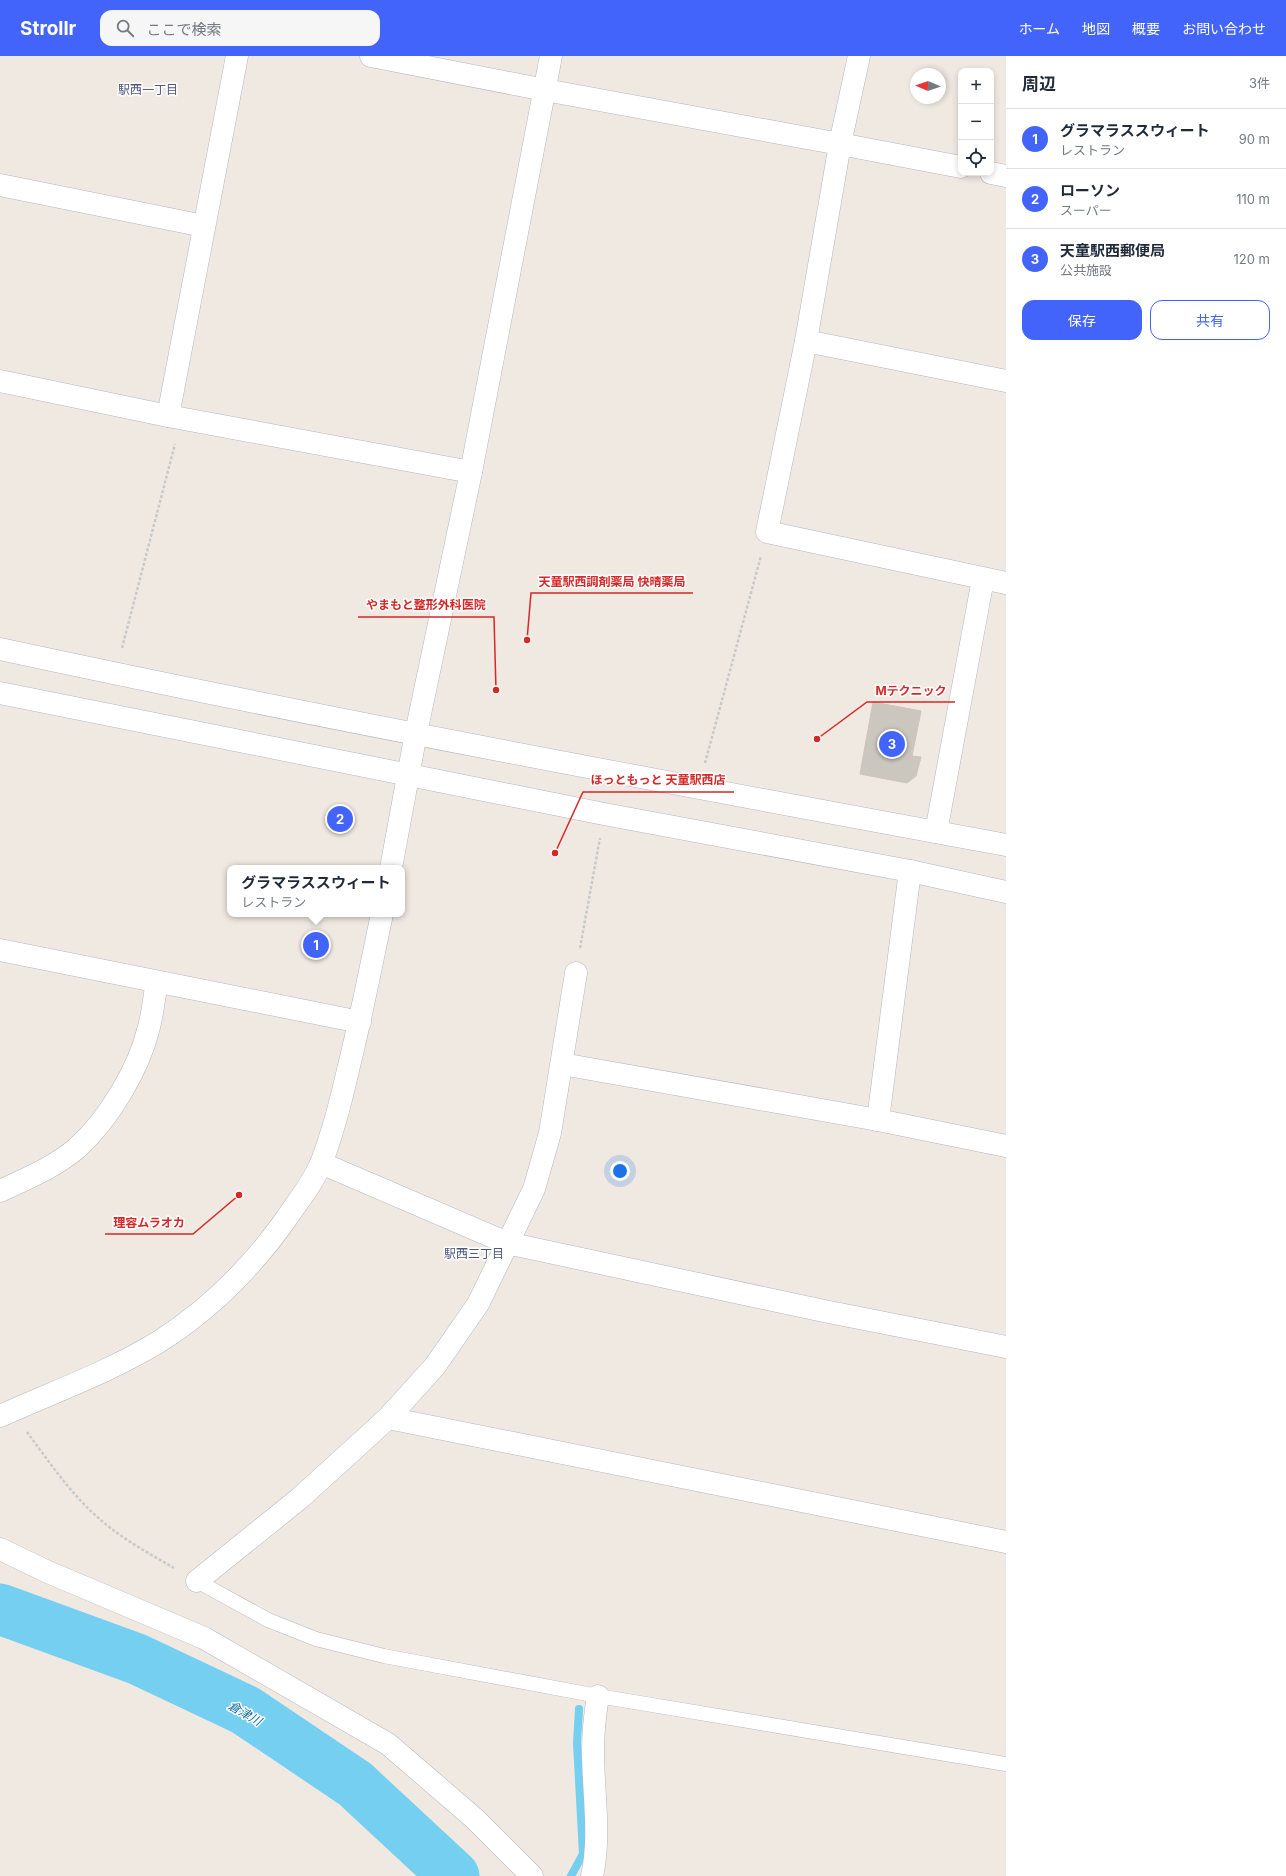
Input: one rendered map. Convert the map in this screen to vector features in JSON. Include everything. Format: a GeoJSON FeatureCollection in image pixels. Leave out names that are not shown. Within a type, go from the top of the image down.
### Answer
{"type":"FeatureCollection","features":[{"type":"Feature","properties":{"kind":"street"},"geometry":{"type":"LineString","coordinates":[[175,417],[204,226],[237,56]]}},
{"type":"Feature","properties":{"kind":"street"},"geometry":{"type":"LineString","coordinates":[[371,56],[545,90],[958,166]]}},
{"type":"Feature","properties":{"kind":"street"},"geometry":{"type":"LineString","coordinates":[[392,865],[416,734],[471,472],[551,56]]}},
{"type":"Feature","properties":{"kind":"street"},"geometry":{"type":"LineString","coordinates":[[859,56],[840,144],[806,341],[768,532],[1006,583]]}},
{"type":"Feature","properties":{"kind":"street"},"geometry":{"type":"LineString","coordinates":[[994,174],[1006,176]]}},
{"type":"Feature","properties":{"kind":"street"},"geometry":{"type":"LineString","coordinates":[[0,185],[204,226]]}},
{"type":"Feature","properties":{"kind":"street"},"geometry":{"type":"LineString","coordinates":[[806,341],[1006,382]]}},
{"type":"Feature","properties":{"kind":"street"},"geometry":{"type":"LineString","coordinates":[[0,381],[175,417],[471,472]]}},
{"type":"Feature","properties":{"kind":"street"},"geometry":{"type":"LineString","coordinates":[[936,832],[983,579]]}},
{"type":"Feature","properties":{"kind":"street"},"geometry":{"type":"LineString","coordinates":[[0,649],[115,674],[416,734],[1006,845]]}},
{"type":"Feature","properties":{"kind":"street"},"geometry":{"type":"LineString","coordinates":[[0,693],[604,814],[910,871],[1006,892]]}},
{"type":"Feature","properties":{"kind":"street"},"geometry":{"type":"LineString","coordinates":[[878,1120],[910,871]]}},
{"type":"Feature","properties":{"kind":"street"},"geometry":{"type":"LineString","coordinates":[[5,1414],[123,1361],[160,1341],[229,1287],[257,1258],[299,1200],[321,1163],[339,1111],[360,1022],[381,917]]}},
{"type":"Feature","properties":{"kind":"street"},"geometry":{"type":"LineString","coordinates":[[0,950],[360,1022]]}},
{"type":"Feature","properties":{"kind":"street"},"geometry":{"type":"LineString","coordinates":[[197,1581],[300,1498],[388,1418],[435,1366],[473,1310],[534,1189],[550,1133],[576,972]]}},
{"type":"Feature","properties":{"kind":"street"},"geometry":{"type":"LineString","coordinates":[[0,1191],[43,1171],[76,1149],[99,1126],[119,1098],[135,1065],[149,1028],[157,982]]}},
{"type":"Feature","properties":{"kind":"street"},"geometry":{"type":"LineString","coordinates":[[562,1064],[878,1120],[1006,1146]]}},
{"type":"Feature","properties":{"kind":"street"},"geometry":{"type":"LineString","coordinates":[[321,1163],[506,1242],[824,1311],[1006,1347]]}},
{"type":"Feature","properties":{"kind":"street"},"geometry":{"type":"LineString","coordinates":[[388,1418],[1006,1542]]}},
{"type":"Feature","properties":{"kind":"street"},"geometry":{"type":"LineString","coordinates":[[0,1549],[48,1572],[204,1638],[388,1744],[475,1819],[532,1876]]}},
{"type":"Feature","properties":{"kind":"street"},"geometry":{"type":"LineString","coordinates":[[592,1876],[595,1862],[596,1834],[593,1751],[598,1696]]}},
{"type":"Feature","properties":{"kind":"lane"},"geometry":{"type":"LineString","coordinates":[[197,1581],[268,1620],[316,1639],[384,1656],[598,1696],[1006,1764]]}},
{"type":"Feature","properties":{"kind":"path"},"geometry":{"type":"LineString","coordinates":[[115,674],[175,417]]}},
{"type":"Feature","properties":{"kind":"path"},"geometry":{"type":"LineString","coordinates":[[698,788],[768,532]]}},
{"type":"Feature","properties":{"kind":"path"},"geometry":{"type":"LineString","coordinates":[[576,972],[604,814]]}},
{"type":"Feature","properties":{"kind":"path"},"geometry":{"type":"LineString","coordinates":[[5,1414],[64,1482],[102,1521],[145,1551],[197,1581]]}},
{"type":"Feature","properties":{"kind":"building"},"geometry":{"type":"Polygon","coordinates":[[[873,702],[921,711],[912,756],[921,757],[916,776],[907,783],[860,774],[873,702]]]}},
{"type":"Feature","properties":{"kind":"waterway","name":"倉津川"},"geometry":{"type":"LineString","coordinates":[[0,1609],[137,1659],[245,1710],[355,1784],[454,1876]]}},
{"type":"Feature","properties":{"kind":"waterway"},"geometry":{"type":"LineString","coordinates":[[571,1876],[583,1854],[577,1743],[579,1709]]}},
{"type":"Feature","properties":{"kind":"place","name":"天童駅西調剤薬局 快晴薬局"},"geometry":{"type":"Point","coordinates":[527,640]}},
{"type":"Feature","properties":{"kind":"place","name":"やまもと整形外科医院"},"geometry":{"type":"Point","coordinates":[496,690]}},
{"type":"Feature","properties":{"kind":"place","name":"Mテクニック"},"geometry":{"type":"Point","coordinates":[817,739]}},
{"type":"Feature","properties":{"kind":"place","name":"天童駅西郵便局"},"geometry":{"type":"Point","coordinates":[892,744]}},
{"type":"Feature","properties":{"kind":"place","name":"ローソン"},"geometry":{"type":"Point","coordinates":[340,819]}},
{"type":"Feature","properties":{"kind":"place","name":"ほっともっと 天童駅西店"},"geometry":{"type":"Point","coordinates":[555,853]}},
{"type":"Feature","properties":{"kind":"place","name":"グラマラススウィート"},"geometry":{"type":"Point","coordinates":[316,945]}},
{"type":"Feature","properties":{"kind":"place","name":"理容ムラオカ"},"geometry":{"type":"Point","coordinates":[239,1195]}},
{"type":"Feature","properties":{"kind":"district","name":"駅西一丁目"},"geometry":{"type":"Point","coordinates":[148,89]}},
{"type":"Feature","properties":{"kind":"district","name":"駅西三丁目"},"geometry":{"type":"Point","coordinates":[474,1253]}}]}
